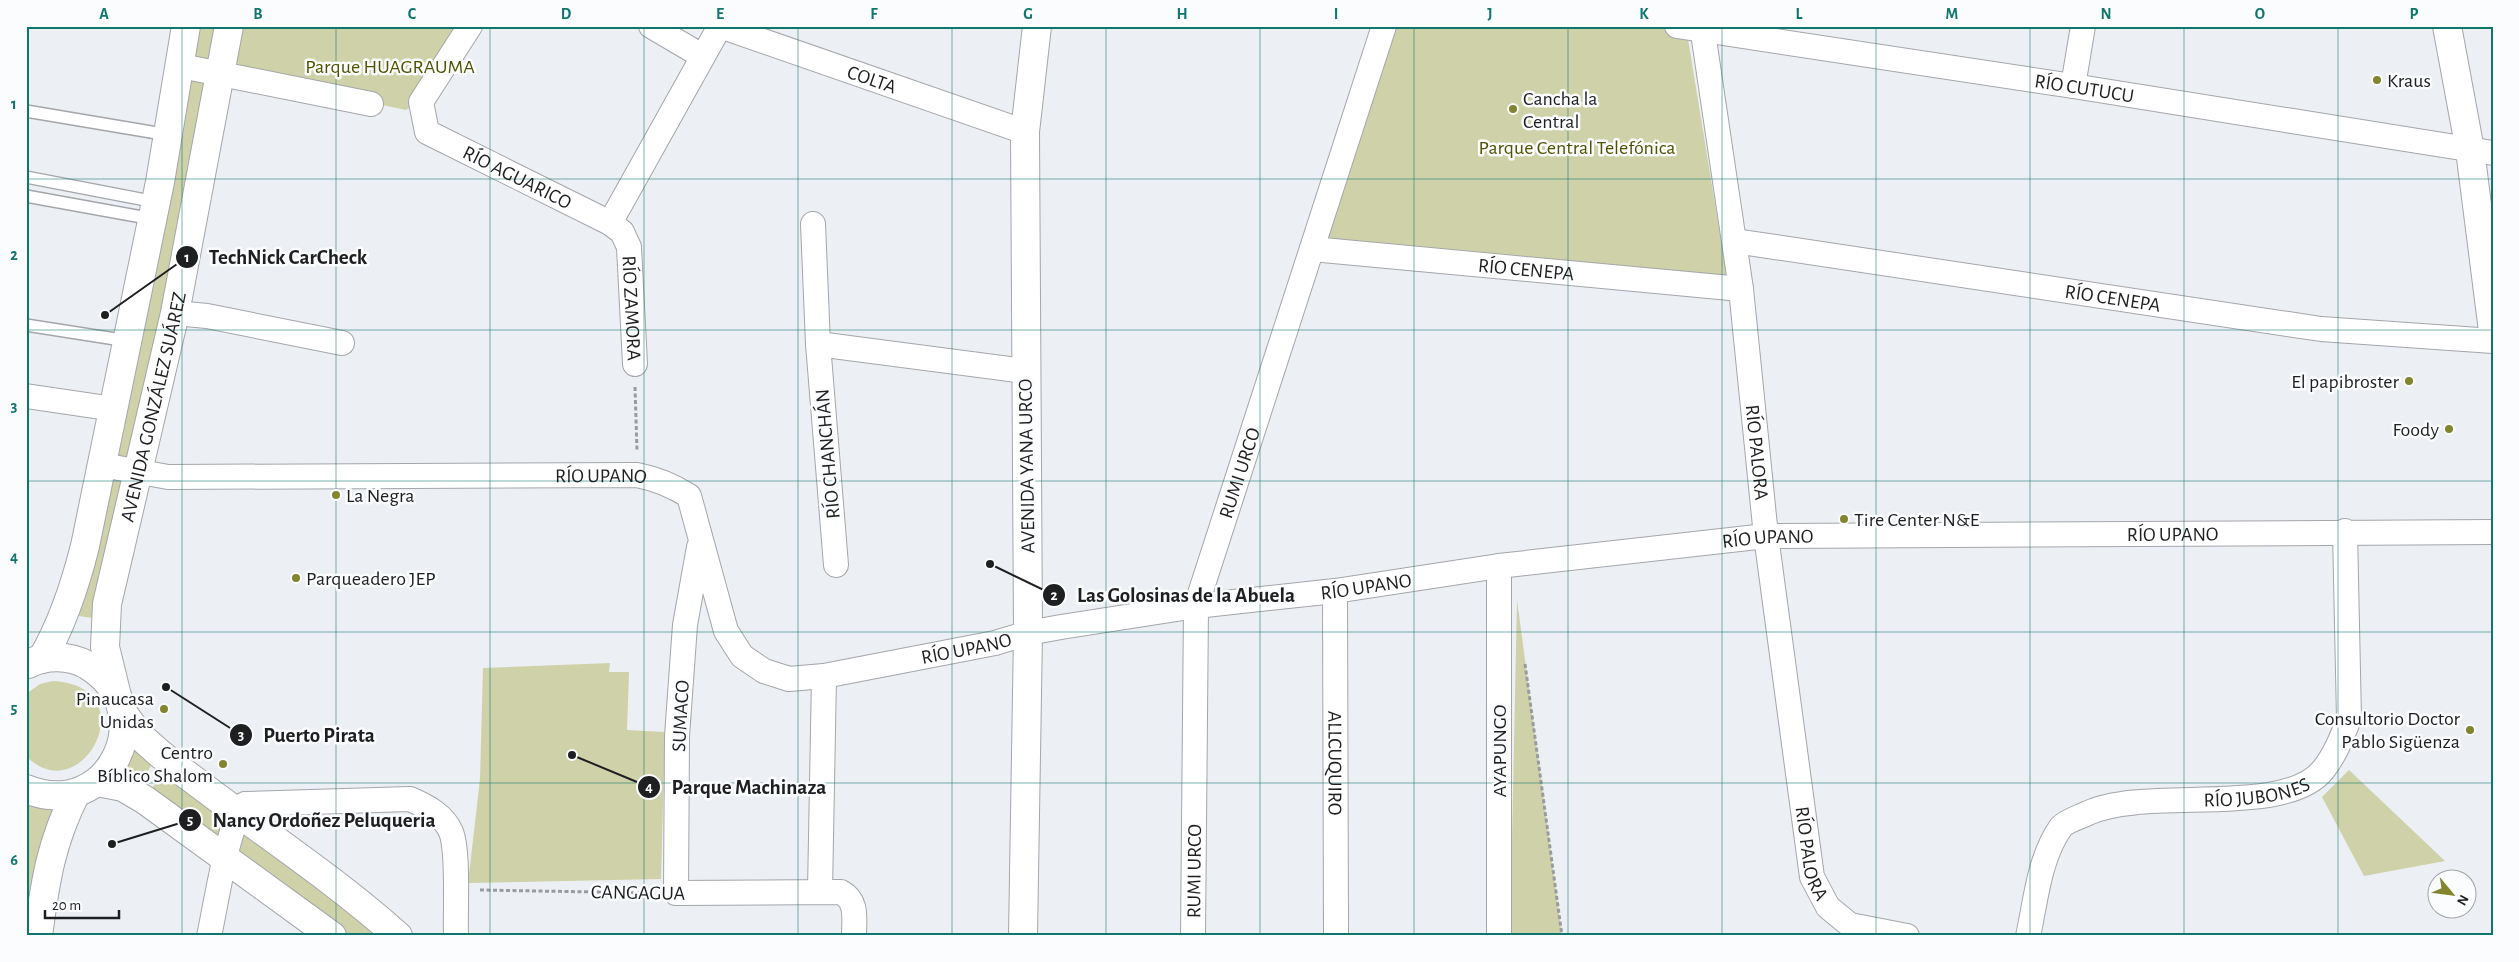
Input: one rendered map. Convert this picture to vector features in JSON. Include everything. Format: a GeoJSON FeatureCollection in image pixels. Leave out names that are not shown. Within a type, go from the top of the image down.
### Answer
{"type":"FeatureCollection","features":[{"type":"Feature","properties":{"kind":"main road","name":"AVENIDA GONZÁLEZ SUÁREZ"},"geometry":{"type":"LineString","coordinates":[[33,660],[61,626],[76,580],[114,409],[154,211],[181,66],[186,26]]}},
{"type":"Feature","properties":{"kind":"main road","name":"AVENIDA GONZÁLEZ SUÁREZ"},"geometry":{"type":"LineString","coordinates":[[120,705],[106,647],[107,604],[176,313],[229,26]]}},
{"type":"Feature","properties":{"kind":"main road","name":"AVENIDA YANA URCO"},"geometry":{"type":"LineString","coordinates":[[1022,936],[1028,633],[1025,132],[1037,26]]}},
{"type":"Feature","properties":{"kind":"main road"},"geometry":{"type":"LineString","coordinates":[[2447,26],[2481,151],[2493,331]]}},
{"type":"Feature","properties":{"kind":"main road"},"geometry":{"type":"LineString","coordinates":[[33,660],[57,657],[83,663],[98,672],[140,736],[159,753],[364,906],[398,936]]}},
{"type":"Feature","properties":{"kind":"main road"},"geometry":{"type":"LineString","coordinates":[[38,936],[48,867],[56,837],[86,787],[107,772],[118,754],[124,735],[120,705]]}},
{"type":"Feature","properties":{"kind":"main road"},"geometry":{"type":"LineString","coordinates":[[26,789],[54,796],[86,787],[110,783],[134,793],[332,936]]}},
{"type":"Feature","properties":{"kind":"street","name":"RÍO AGUARICO"},"geometry":{"type":"LineString","coordinates":[[470,26],[421,102],[427,132],[610,223]]}},
{"type":"Feature","properties":{"kind":"street"},"geometry":{"type":"LineString","coordinates":[[651,26],[702,56]]}},
{"type":"Feature","properties":{"kind":"street"},"geometry":{"type":"LineString","coordinates":[[610,223],[720,26]]}},
{"type":"Feature","properties":{"kind":"street","name":"COLTA"},"geometry":{"type":"LineString","coordinates":[[720,26],[1025,132]]}},
{"type":"Feature","properties":{"kind":"street","name":"RUMI URCO"},"geometry":{"type":"LineString","coordinates":[[1193,936],[1196,606],[1384,26]]}},
{"type":"Feature","properties":{"kind":"street","name":"RÍO CUTUCU"},"geometry":{"type":"LineString","coordinates":[[1677,26],[1702,28],[2481,151]]}},
{"type":"Feature","properties":{"kind":"street"},"geometry":{"type":"LineString","coordinates":[[2073,86],[2083,26]]}},
{"type":"Feature","properties":{"kind":"street","name":"RÍO PALORA"},"geometry":{"type":"LineString","coordinates":[[1702,28],[1742,289],[1766,536],[1812,877],[1828,907],[1850,924],[1908,936]]}},
{"type":"Feature","properties":{"kind":"street"},"geometry":{"type":"LineString","coordinates":[[181,66],[221,76],[371,104]]}},
{"type":"Feature","properties":{"kind":"street","name":"RÍO ZAMORA"},"geometry":{"type":"LineString","coordinates":[[610,223],[622,232],[629,247],[635,364]]}},
{"type":"Feature","properties":{"kind":"street","name":"RÍO CHANCHÁN"},"geometry":{"type":"LineString","coordinates":[[813,224],[818,344],[836,564]]}},
{"type":"Feature","properties":{"kind":"street","name":"RÍO CENEPA"},"geometry":{"type":"LineString","coordinates":[[1735,241],[2321,329],[2493,341]]}},
{"type":"Feature","properties":{"kind":"street","name":"RÍO CENEPA"},"geometry":{"type":"LineString","coordinates":[[1312,249],[1742,289]]}},
{"type":"Feature","properties":{"kind":"street"},"geometry":{"type":"LineString","coordinates":[[176,313],[207,316],[342,343]]}},
{"type":"Feature","properties":{"kind":"street"},"geometry":{"type":"LineString","coordinates":[[818,344],[1025,371]]}},
{"type":"Feature","properties":{"kind":"street"},"geometry":{"type":"LineString","coordinates":[[26,396],[114,409]]}},
{"type":"Feature","properties":{"kind":"street","name":"RÍO UPANO"},"geometry":{"type":"LineString","coordinates":[[102,465],[168,477],[637,475],[657,479],[674,486],[689,496],[726,631],[742,656],[764,671],[789,679],[824,676],[995,643],[1028,633],[1196,606],[1335,591],[1499,566],[1766,536],[2345,531],[2493,532]]}},
{"type":"Feature","properties":{"kind":"street","name":"RÍO JUBONES"},"geometry":{"type":"LineString","coordinates":[[2028,936],[2046,853],[2062,825],[2102,806],[2266,796],[2298,787],[2322,771],[2340,743],[2349,719],[2345,531]]}},
{"type":"Feature","properties":{"kind":"street","name":"SUMACO"},"geometry":{"type":"LineString","coordinates":[[676,893],[677,736],[682,662],[685,625],[700,540]]}},
{"type":"Feature","properties":{"kind":"street","name":"AYAPUNGO"},"geometry":{"type":"LineString","coordinates":[[1499,566],[1499,936]]}},
{"type":"Feature","properties":{"kind":"street","name":"ALLCUQUIRO"},"geometry":{"type":"LineString","coordinates":[[1335,591],[1336,936]]}},
{"type":"Feature","properties":{"kind":"street"},"geometry":{"type":"LineString","coordinates":[[820,891],[824,676]]}},
{"type":"Feature","properties":{"kind":"street"},"geometry":{"type":"LineString","coordinates":[[210,936],[225,859],[239,812],[245,804],[410,799],[434,812],[451,832],[455,849],[456,936]]}},
{"type":"Feature","properties":{"kind":"street","name":"CANGAGUA"},"geometry":{"type":"LineString","coordinates":[[676,893],[841,892],[849,896],[854,905],[854,936]]}},
{"type":"Feature","properties":{"kind":"lane"},"geometry":{"type":"LineString","coordinates":[[26,112],[169,135]]}},
{"type":"Feature","properties":{"kind":"lane"},"geometry":{"type":"LineString","coordinates":[[26,177],[154,211]]}},
{"type":"Feature","properties":{"kind":"lane"},"geometry":{"type":"LineString","coordinates":[[26,196],[154,211]]}},
{"type":"Feature","properties":{"kind":"lane"},"geometry":{"type":"LineString","coordinates":[[26,325],[128,341]]}},
{"type":"Feature","properties":{"kind":"path","name":"RÍO ZAMORA"},"geometry":{"type":"LineString","coordinates":[[635,364],[637,475]]}},
{"type":"Feature","properties":{"kind":"path"},"geometry":{"type":"LineString","coordinates":[[1525,659],[1562,936]]}},
{"type":"Feature","properties":{"kind":"path","name":"CANGAGUA"},"geometry":{"type":"LineString","coordinates":[[455,890],[676,893]]}},
{"type":"Feature","properties":{"kind":"green space"},"geometry":{"type":"Polygon","coordinates":[[[186,26],[229,26],[106,620],[65,614],[186,26]]]}},
{"type":"Feature","properties":{"kind":"green space","name":"Parque HUAGRAUMA"},"geometry":{"type":"Polygon","coordinates":[[[232,26],[467,26],[412,106],[406,110],[231,73],[232,26]]]}},
{"type":"Feature","properties":{"kind":"green space","name":"Parque Central Telefónica"},"geometry":{"type":"Polygon","coordinates":[[[1391,26],[1646,26],[1687,33],[1728,283],[1323,244],[1391,26]]]}},
{"type":"Feature","properties":{"kind":"green space"},"geometry":{"type":"Polygon","coordinates":[[[1517,600],[1562,936],[1510,936],[1517,600]]]}},
{"type":"Feature","properties":{"kind":"green space"},"geometry":{"type":"Polygon","coordinates":[[[610,663],[609,672],[629,672],[627,730],[665,732],[661,879],[468,883],[480,779],[483,668],[610,663]]]}},
{"type":"Feature","properties":{"kind":"green space"},"geometry":{"type":"Polygon","coordinates":[[[53,681],[81,688],[97,703],[101,722],[96,742],[84,759],[67,769],[47,769],[26,756],[26,694],[40,684],[53,681]]]}},
{"type":"Feature","properties":{"kind":"green space"},"geometry":{"type":"Polygon","coordinates":[[[124,735],[159,753],[134,793],[107,772],[124,735]]]}},
{"type":"Feature","properties":{"kind":"green space"},"geometry":{"type":"Polygon","coordinates":[[[169,761],[398,936],[332,936],[145,800],[169,761]]]}},
{"type":"Feature","properties":{"kind":"green space"},"geometry":{"type":"Polygon","coordinates":[[[2349,770],[2445,861],[2364,876],[2322,797],[2349,770]]]}},
{"type":"Feature","properties":{"kind":"green space"},"geometry":{"type":"Polygon","coordinates":[[[26,789],[65,795],[26,936],[26,789]]]}},
{"type":"Feature","properties":{"kind":"place","name":"Kraus"},"geometry":{"type":"Point","coordinates":[2377,80]}},
{"type":"Feature","properties":{"kind":"place","name":"Cancha la Central"},"geometry":{"type":"Point","coordinates":[1513,109]}},
{"type":"Feature","properties":{"kind":"place","name":"TechNick CarCheck"},"geometry":{"type":"Point","coordinates":[105,315]}},
{"type":"Feature","properties":{"kind":"place","name":"El papibroster"},"geometry":{"type":"Point","coordinates":[2409,381]}},
{"type":"Feature","properties":{"kind":"place","name":"Foody"},"geometry":{"type":"Point","coordinates":[2449,429]}},
{"type":"Feature","properties":{"kind":"place","name":"La Negra"},"geometry":{"type":"Point","coordinates":[336,495]}},
{"type":"Feature","properties":{"kind":"place","name":"Tire Center N&E"},"geometry":{"type":"Point","coordinates":[1844,519]}},
{"type":"Feature","properties":{"kind":"place","name":"Las Golosinas de la Abuela"},"geometry":{"type":"Point","coordinates":[990,564]}},
{"type":"Feature","properties":{"kind":"place","name":"Parqueadero JEP"},"geometry":{"type":"Point","coordinates":[296,578]}},
{"type":"Feature","properties":{"kind":"place","name":"Puerto Pirata"},"geometry":{"type":"Point","coordinates":[166,687]}},
{"type":"Feature","properties":{"kind":"place","name":"Pinaucasa Unidas"},"geometry":{"type":"Point","coordinates":[164,709]}},
{"type":"Feature","properties":{"kind":"place","name":"Consultorio Doctor Pablo Sigüenza"},"geometry":{"type":"Point","coordinates":[2470,730]}},
{"type":"Feature","properties":{"kind":"place","name":"Parque Machinaza"},"geometry":{"type":"Point","coordinates":[572,755]}},
{"type":"Feature","properties":{"kind":"place","name":"Centro Bíblico Shalom"},"geometry":{"type":"Point","coordinates":[223,764]}},
{"type":"Feature","properties":{"kind":"place","name":"Nancy Ordoñez Peluqueria"},"geometry":{"type":"Point","coordinates":[112,844]}}]}
